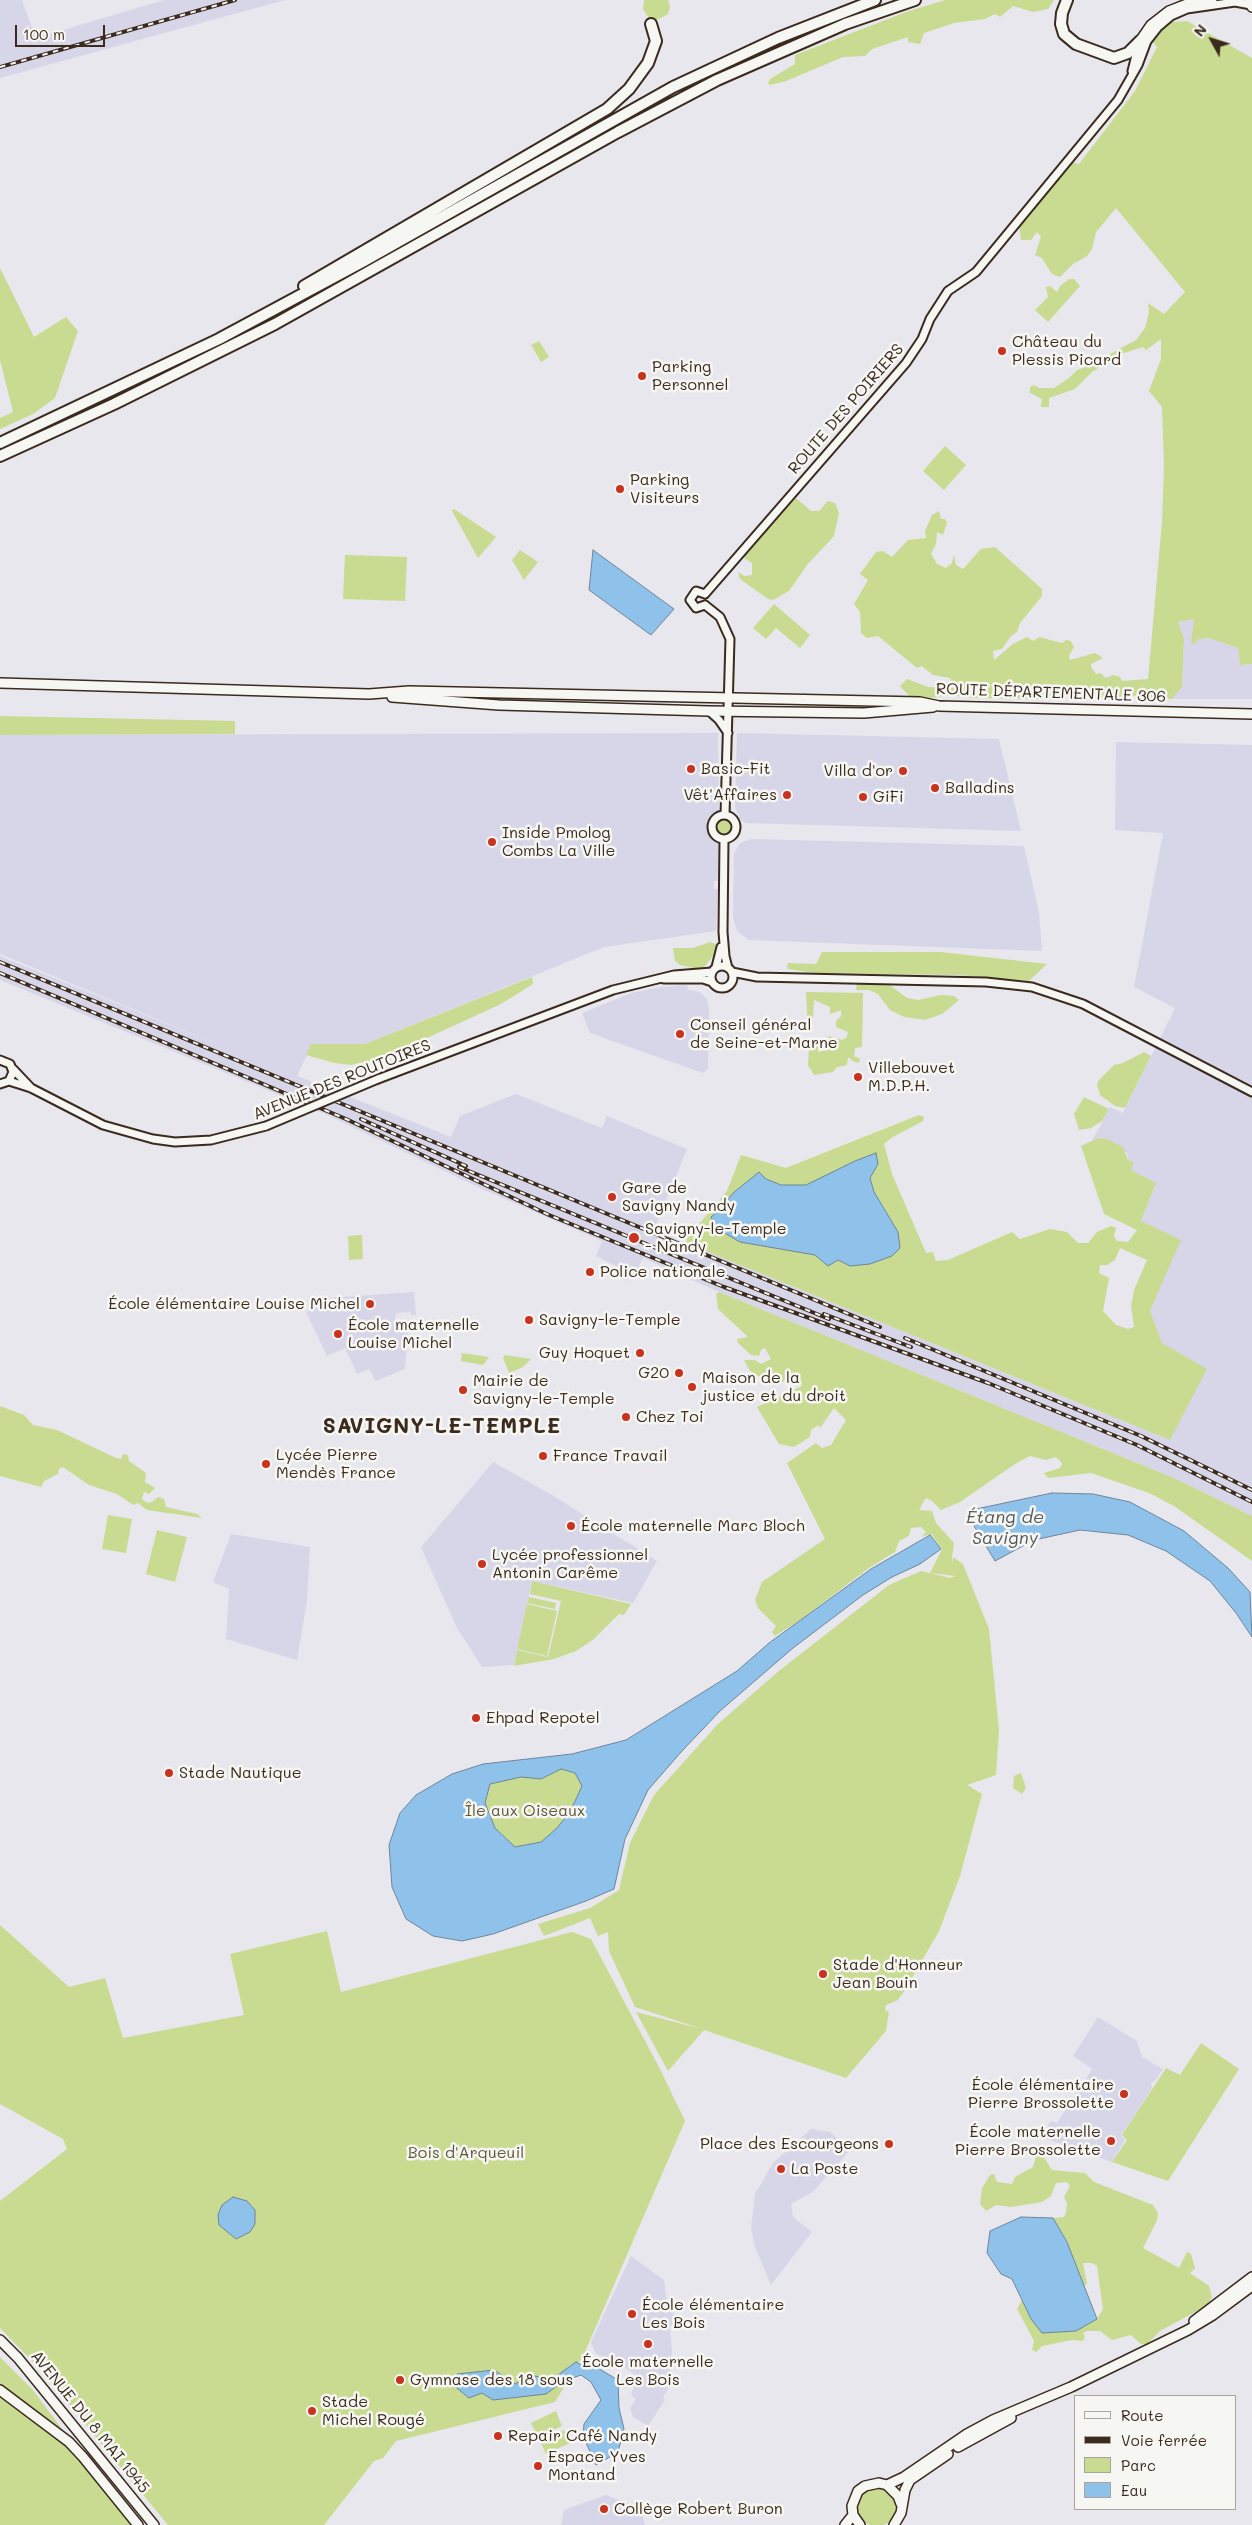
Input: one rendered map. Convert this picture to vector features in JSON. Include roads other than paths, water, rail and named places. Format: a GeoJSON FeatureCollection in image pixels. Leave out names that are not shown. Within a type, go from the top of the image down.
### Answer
{"type":"FeatureCollection","features":[{"type":"Feature","properties":{"kind":"highway"},"geometry":{"type":"LineString","coordinates":[[0,443],[102,396],[266,314],[364,262],[673,87],[778,38],[875,0]]}},
{"type":"Feature","properties":{"kind":"highway"},"geometry":{"type":"LineString","coordinates":[[0,456],[114,404],[275,324],[618,132],[717,80],[837,28],[915,0]]}},
{"type":"Feature","properties":{"kind":"highway"},"geometry":{"type":"LineString","coordinates":[[1067,0],[1062,13],[1061,24],[1064,34],[1076,44],[1114,58],[1128,53],[1140,41]]}},
{"type":"Feature","properties":{"kind":"highway"},"geometry":{"type":"LineString","coordinates":[[266,314],[293,293],[607,109],[626,92],[648,63],[656,41],[651,24]]}},
{"type":"Feature","properties":{"kind":"main road"},"geometry":{"type":"LineString","coordinates":[[1140,41],[1151,25],[1169,12],[1187,4],[1212,0]]}},
{"type":"Feature","properties":{"kind":"main road"},"geometry":{"type":"LineString","coordinates":[[0,683],[369,694],[499,705],[708,712],[864,713],[916,710],[939,706]]}},
{"type":"Feature","properties":{"kind":"main road","name":"ROUTE DÉPARTEMENTALE 306"},"geometry":{"type":"LineString","coordinates":[[369,694],[418,691],[849,702],[920,702],[939,706],[1252,714]]}},
{"type":"Feature","properties":{"kind":"main road"},"geometry":{"type":"LineString","coordinates":[[1176,2334],[1252,2277]]}},
{"type":"Feature","properties":{"kind":"main road"},"geometry":{"type":"LineString","coordinates":[[894,2525],[901,2513],[901,2504],[910,2480],[924,2469],[983,2432],[1136,2356],[1213,2315],[1252,2286]]}},
{"type":"Feature","properties":{"kind":"main road","name":"AVENUE DU 8 MAI 1945"},"geometry":{"type":"LineString","coordinates":[[0,2340],[18,2358],[154,2525]]}},
{"type":"Feature","properties":{"kind":"main road"},"geometry":{"type":"LineString","coordinates":[[860,2525],[853,2515],[852,2506],[858,2492],[872,2484],[887,2485],[904,2477],[942,2450],[993,2420],[1071,2387]]}},
{"type":"Feature","properties":{"kind":"main road"},"geometry":{"type":"LineString","coordinates":[[0,2390],[74,2447],[138,2525]]}},
{"type":"Feature","properties":{"kind":"main road"},"geometry":{"type":"LineString","coordinates":[[887,2485],[898,2496],[901,2504]]}},
{"type":"Feature","properties":{"kind":"main road"},"geometry":{"type":"LineString","coordinates":[[845,2525],[853,2515]]}},
{"type":"Feature","properties":{"kind":"street"},"geometry":{"type":"LineString","coordinates":[[1131,76],[1150,36],[1171,16],[1187,10],[1235,2],[1250,4]]}},
{"type":"Feature","properties":{"kind":"street"},"geometry":{"type":"LineString","coordinates":[[1131,76],[1140,41]]}},
{"type":"Feature","properties":{"kind":"street","name":"ROUTE DES POIRIERS"},"geometry":{"type":"LineString","coordinates":[[705,594],[906,363],[922,339],[948,291],[974,273],[997,248],[1118,100],[1131,76]]}},
{"type":"Feature","properties":{"kind":"street"},"geometry":{"type":"LineString","coordinates":[[696,592],[705,594],[707,600],[705,605],[696,608],[690,600],[696,592]]}},
{"type":"Feature","properties":{"kind":"street"},"geometry":{"type":"LineString","coordinates":[[705,605],[720,617],[728,634],[730,698],[725,815]]}},
{"type":"Feature","properties":{"kind":"street"},"geometry":{"type":"LineString","coordinates":[[708,712],[719,720],[728,733]]}},
{"type":"Feature","properties":{"kind":"street"},"geometry":{"type":"LineString","coordinates":[[725,815],[732,819],[735,827],[732,835],[724,839],[715,836],[712,827],[717,817],[725,815]]}},
{"type":"Feature","properties":{"kind":"street"},"geometry":{"type":"LineString","coordinates":[[724,839],[723,932],[725,956],[732,982]]}},
{"type":"Feature","properties":{"kind":"street"},"geometry":{"type":"LineString","coordinates":[[723,932],[712,982],[722,988],[729,986],[732,982],[757,977],[986,982],[1032,987],[1083,1004],[1252,1092]]}},
{"type":"Feature","properties":{"kind":"street"},"geometry":{"type":"LineString","coordinates":[[714,970],[722,966],[757,977]]}},
{"type":"Feature","properties":{"kind":"street","name":"AVENUE DES ROUTOIRES"},"geometry":{"type":"LineString","coordinates":[[9,1081],[31,1088],[103,1125],[153,1139],[176,1142],[211,1140],[266,1126],[378,1079],[613,990],[674,974],[714,970]]}},
{"type":"Feature","properties":{"kind":"street","name":"AVENUE DES ROUTOIRES"},"geometry":{"type":"LineString","coordinates":[[662,978],[703,979],[712,982]]}},
{"type":"Feature","properties":{"kind":"street","name":"AVENUE DES ROUTOIRES"},"geometry":{"type":"LineString","coordinates":[[0,1060],[8,1062],[31,1088]]}},
{"type":"Feature","properties":{"kind":"street"},"geometry":{"type":"LineString","coordinates":[[0,1084],[9,1081],[13,1069]]}},
{"type":"Feature","properties":{"kind":"water"},"geometry":{"type":"Polygon","coordinates":[[[593,550],[674,609],[651,635],[589,590],[593,550]]]}},
{"type":"Feature","properties":{"kind":"water"},"geometry":{"type":"Polygon","coordinates":[[[876,1153],[878,1164],[870,1178],[874,1192],[898,1232],[900,1248],[892,1256],[870,1264],[850,1266],[838,1260],[828,1266],[815,1255],[740,1242],[716,1228],[711,1217],[721,1209],[733,1193],[759,1172],[766,1179],[781,1185],[806,1185],[876,1153]]]}},
{"type":"Feature","properties":{"kind":"water","name":"Étang de Savigny"},"geometry":{"type":"Polygon","coordinates":[[[1052,1493],[1093,1494],[1130,1502],[1184,1531],[1228,1568],[1250,1592],[1252,1637],[1236,1613],[1210,1581],[1166,1551],[1128,1535],[1080,1530],[1034,1540],[995,1561],[967,1514],[976,1509],[1052,1493]]]}},
{"type":"Feature","properties":{"kind":"water"},"geometry":{"type":"Polygon","coordinates":[[[930,1535],[941,1549],[920,1564],[892,1577],[863,1595],[793,1648],[720,1711],[648,1790],[625,1839],[614,1889],[493,1934],[462,1941],[433,1936],[406,1919],[392,1887],[389,1845],[400,1813],[416,1795],[452,1774],[483,1764],[572,1754],[626,1740],[737,1671],[769,1643],[871,1569],[930,1535]],[[561,1769],[541,1779],[521,1777],[490,1784],[485,1803],[495,1828],[515,1847],[541,1842],[556,1829],[570,1812],[582,1786],[575,1773],[561,1769]]]}},
{"type":"Feature","properties":{"kind":"water"},"geometry":{"type":"Polygon","coordinates":[[[233,2197],[247,2201],[255,2210],[255,2224],[250,2232],[236,2239],[219,2225],[218,2215],[222,2205],[233,2197]]]}},
{"type":"Feature","properties":{"kind":"water"},"geometry":{"type":"Polygon","coordinates":[[[1021,2217],[1053,2218],[1067,2242],[1097,2319],[1076,2331],[1042,2333],[1031,2319],[1012,2279],[1001,2274],[987,2253],[990,2231],[1021,2217]]]}},
{"type":"Feature","properties":{"kind":"water"},"geometry":{"type":"Polygon","coordinates":[[[576,2362],[583,2366],[591,2364],[618,2380],[619,2408],[624,2429],[618,2452],[596,2465],[583,2436],[584,2424],[601,2400],[591,2382],[581,2375],[564,2381],[546,2394],[493,2400],[482,2393],[469,2398],[452,2384],[457,2374],[494,2370],[515,2384],[531,2375],[551,2380],[576,2362]]]}},
{"type":"Feature","properties":{"kind":"railway"},"geometry":{"type":"LineString","coordinates":[[0,67],[235,0]]}},
{"type":"Feature","properties":{"kind":"railway"},"geometry":{"type":"LineString","coordinates":[[0,962],[880,1327]]}},
{"type":"Feature","properties":{"kind":"railway"},"geometry":{"type":"LineString","coordinates":[[0,973],[346,1119],[549,1215],[724,1287],[988,1383],[1137,1445],[1252,1502]]}},
{"type":"Feature","properties":{"kind":"railway"},"geometry":{"type":"LineString","coordinates":[[361,1119],[466,1166]]}},
{"type":"Feature","properties":{"kind":"railway"},"geometry":{"type":"LineString","coordinates":[[459,1167],[829,1319]]}},
{"type":"Feature","properties":{"kind":"railway"},"geometry":{"type":"LineString","coordinates":[[824,1314],[911,1347]]}},
{"type":"Feature","properties":{"kind":"railway"},"geometry":{"type":"LineString","coordinates":[[905,1338],[1141,1436],[1252,1490]]}},
{"type":"Feature","properties":{"kind":"place","name":"Château du Plessis Picard"},"geometry":{"type":"Point","coordinates":[1002,351]}},
{"type":"Feature","properties":{"kind":"place","name":"Parking Personnel"},"geometry":{"type":"Point","coordinates":[642,376]}},
{"type":"Feature","properties":{"kind":"place","name":"Parking Visiteurs"},"geometry":{"type":"Point","coordinates":[620,489]}},
{"type":"Feature","properties":{"kind":"place","name":"Basic-Fit"},"geometry":{"type":"Point","coordinates":[691,769]}},
{"type":"Feature","properties":{"kind":"place","name":"Villa d'or"},"geometry":{"type":"Point","coordinates":[903,771]}},
{"type":"Feature","properties":{"kind":"place","name":"Balladins"},"geometry":{"type":"Point","coordinates":[935,788]}},
{"type":"Feature","properties":{"kind":"place","name":"Vêt'Affaires"},"geometry":{"type":"Point","coordinates":[787,795]}},
{"type":"Feature","properties":{"kind":"place","name":"GiFi"},"geometry":{"type":"Point","coordinates":[863,797]}},
{"type":"Feature","properties":{"kind":"place","name":"Inside Pmolog Combs La Ville"},"geometry":{"type":"Point","coordinates":[492,842]}},
{"type":"Feature","properties":{"kind":"place","name":"Conseil général de Seine-et-Marne"},"geometry":{"type":"Point","coordinates":[680,1034]}},
{"type":"Feature","properties":{"kind":"place","name":"Villebouvet M.D.P.H."},"geometry":{"type":"Point","coordinates":[858,1077]}},
{"type":"Feature","properties":{"kind":"place","name":"Gare de Savigny Nandy"},"geometry":{"type":"Point","coordinates":[612,1197]}},
{"type":"Feature","properties":{"kind":"place","name":"Savigny-le-Temple - Nandy"},"geometry":{"type":"Point","coordinates":[634,1238]}},
{"type":"Feature","properties":{"kind":"place","name":"Police nationale"},"geometry":{"type":"Point","coordinates":[590,1272]}},
{"type":"Feature","properties":{"kind":"place","name":"École élémentaire Louise Michel"},"geometry":{"type":"Point","coordinates":[370,1304]}},
{"type":"Feature","properties":{"kind":"place","name":"Savigny-le-Temple"},"geometry":{"type":"Point","coordinates":[529,1320]}},
{"type":"Feature","properties":{"kind":"place","name":"École maternelle Louise Michel"},"geometry":{"type":"Point","coordinates":[338,1334]}},
{"type":"Feature","properties":{"kind":"place","name":"Guy Hoquet"},"geometry":{"type":"Point","coordinates":[640,1353]}},
{"type":"Feature","properties":{"kind":"place","name":"G20"},"geometry":{"type":"Point","coordinates":[679,1373]}},
{"type":"Feature","properties":{"kind":"place","name":"Maison de la justice et du droit"},"geometry":{"type":"Point","coordinates":[692,1387]}},
{"type":"Feature","properties":{"kind":"place","name":"Mairie de Savigny-le-Temple"},"geometry":{"type":"Point","coordinates":[463,1390]}},
{"type":"Feature","properties":{"kind":"place","name":"Chez Toi"},"geometry":{"type":"Point","coordinates":[626,1417]}},
{"type":"Feature","properties":{"kind":"place","name":"France Travail"},"geometry":{"type":"Point","coordinates":[543,1456]}},
{"type":"Feature","properties":{"kind":"place","name":"Lycée Pierre Mendès France"},"geometry":{"type":"Point","coordinates":[266,1464]}},
{"type":"Feature","properties":{"kind":"place","name":"École maternelle Marc Bloch"},"geometry":{"type":"Point","coordinates":[571,1526]}},
{"type":"Feature","properties":{"kind":"place","name":"Lycée professionnel Antonin Carême"},"geometry":{"type":"Point","coordinates":[482,1564]}},
{"type":"Feature","properties":{"kind":"place","name":"Ehpad Repotel"},"geometry":{"type":"Point","coordinates":[476,1718]}},
{"type":"Feature","properties":{"kind":"place","name":"Stade Nautique"},"geometry":{"type":"Point","coordinates":[169,1773]}},
{"type":"Feature","properties":{"kind":"place","name":"Stade d'Honneur Jean Bouin"},"geometry":{"type":"Point","coordinates":[823,1974]}},
{"type":"Feature","properties":{"kind":"place","name":"École élémentaire Pierre Brossolette"},"geometry":{"type":"Point","coordinates":[1124,2094]}},
{"type":"Feature","properties":{"kind":"place","name":"École maternelle Pierre Brossolette"},"geometry":{"type":"Point","coordinates":[1111,2141]}},
{"type":"Feature","properties":{"kind":"place","name":"Place des Escourgeons"},"geometry":{"type":"Point","coordinates":[889,2144]}},
{"type":"Feature","properties":{"kind":"place","name":"La Poste"},"geometry":{"type":"Point","coordinates":[781,2169]}},
{"type":"Feature","properties":{"kind":"place","name":"École élémentaire Les Bois"},"geometry":{"type":"Point","coordinates":[632,2314]}},
{"type":"Feature","properties":{"kind":"place","name":"École maternelle Les Bois"},"geometry":{"type":"Point","coordinates":[648,2344]}},
{"type":"Feature","properties":{"kind":"place","name":"Gymnase des 18 sous"},"geometry":{"type":"Point","coordinates":[400,2380]}},
{"type":"Feature","properties":{"kind":"place","name":"Stade Michel Rougé"},"geometry":{"type":"Point","coordinates":[312,2411]}},
{"type":"Feature","properties":{"kind":"place","name":"Repair Café Nandy"},"geometry":{"type":"Point","coordinates":[498,2436]}},
{"type":"Feature","properties":{"kind":"place","name":"Espace Yves Montand"},"geometry":{"type":"Point","coordinates":[538,2466]}},
{"type":"Feature","properties":{"kind":"place","name":"Collège Robert Buron"},"geometry":{"type":"Point","coordinates":[604,2509]}},
{"type":"Feature","properties":{"kind":"district","name":"SAVIGNY-LE-TEMPLE"},"geometry":{"type":"Point","coordinates":[442,1427]}},
{"type":"Feature","properties":{"kind":"park label","name":"Île aux Oiseaux"},"geometry":{"type":"Point","coordinates":[525,1811]}},
{"type":"Feature","properties":{"kind":"park label","name":"Bois d'Arqueuil"},"geometry":{"type":"Point","coordinates":[466,2153]}}]}
